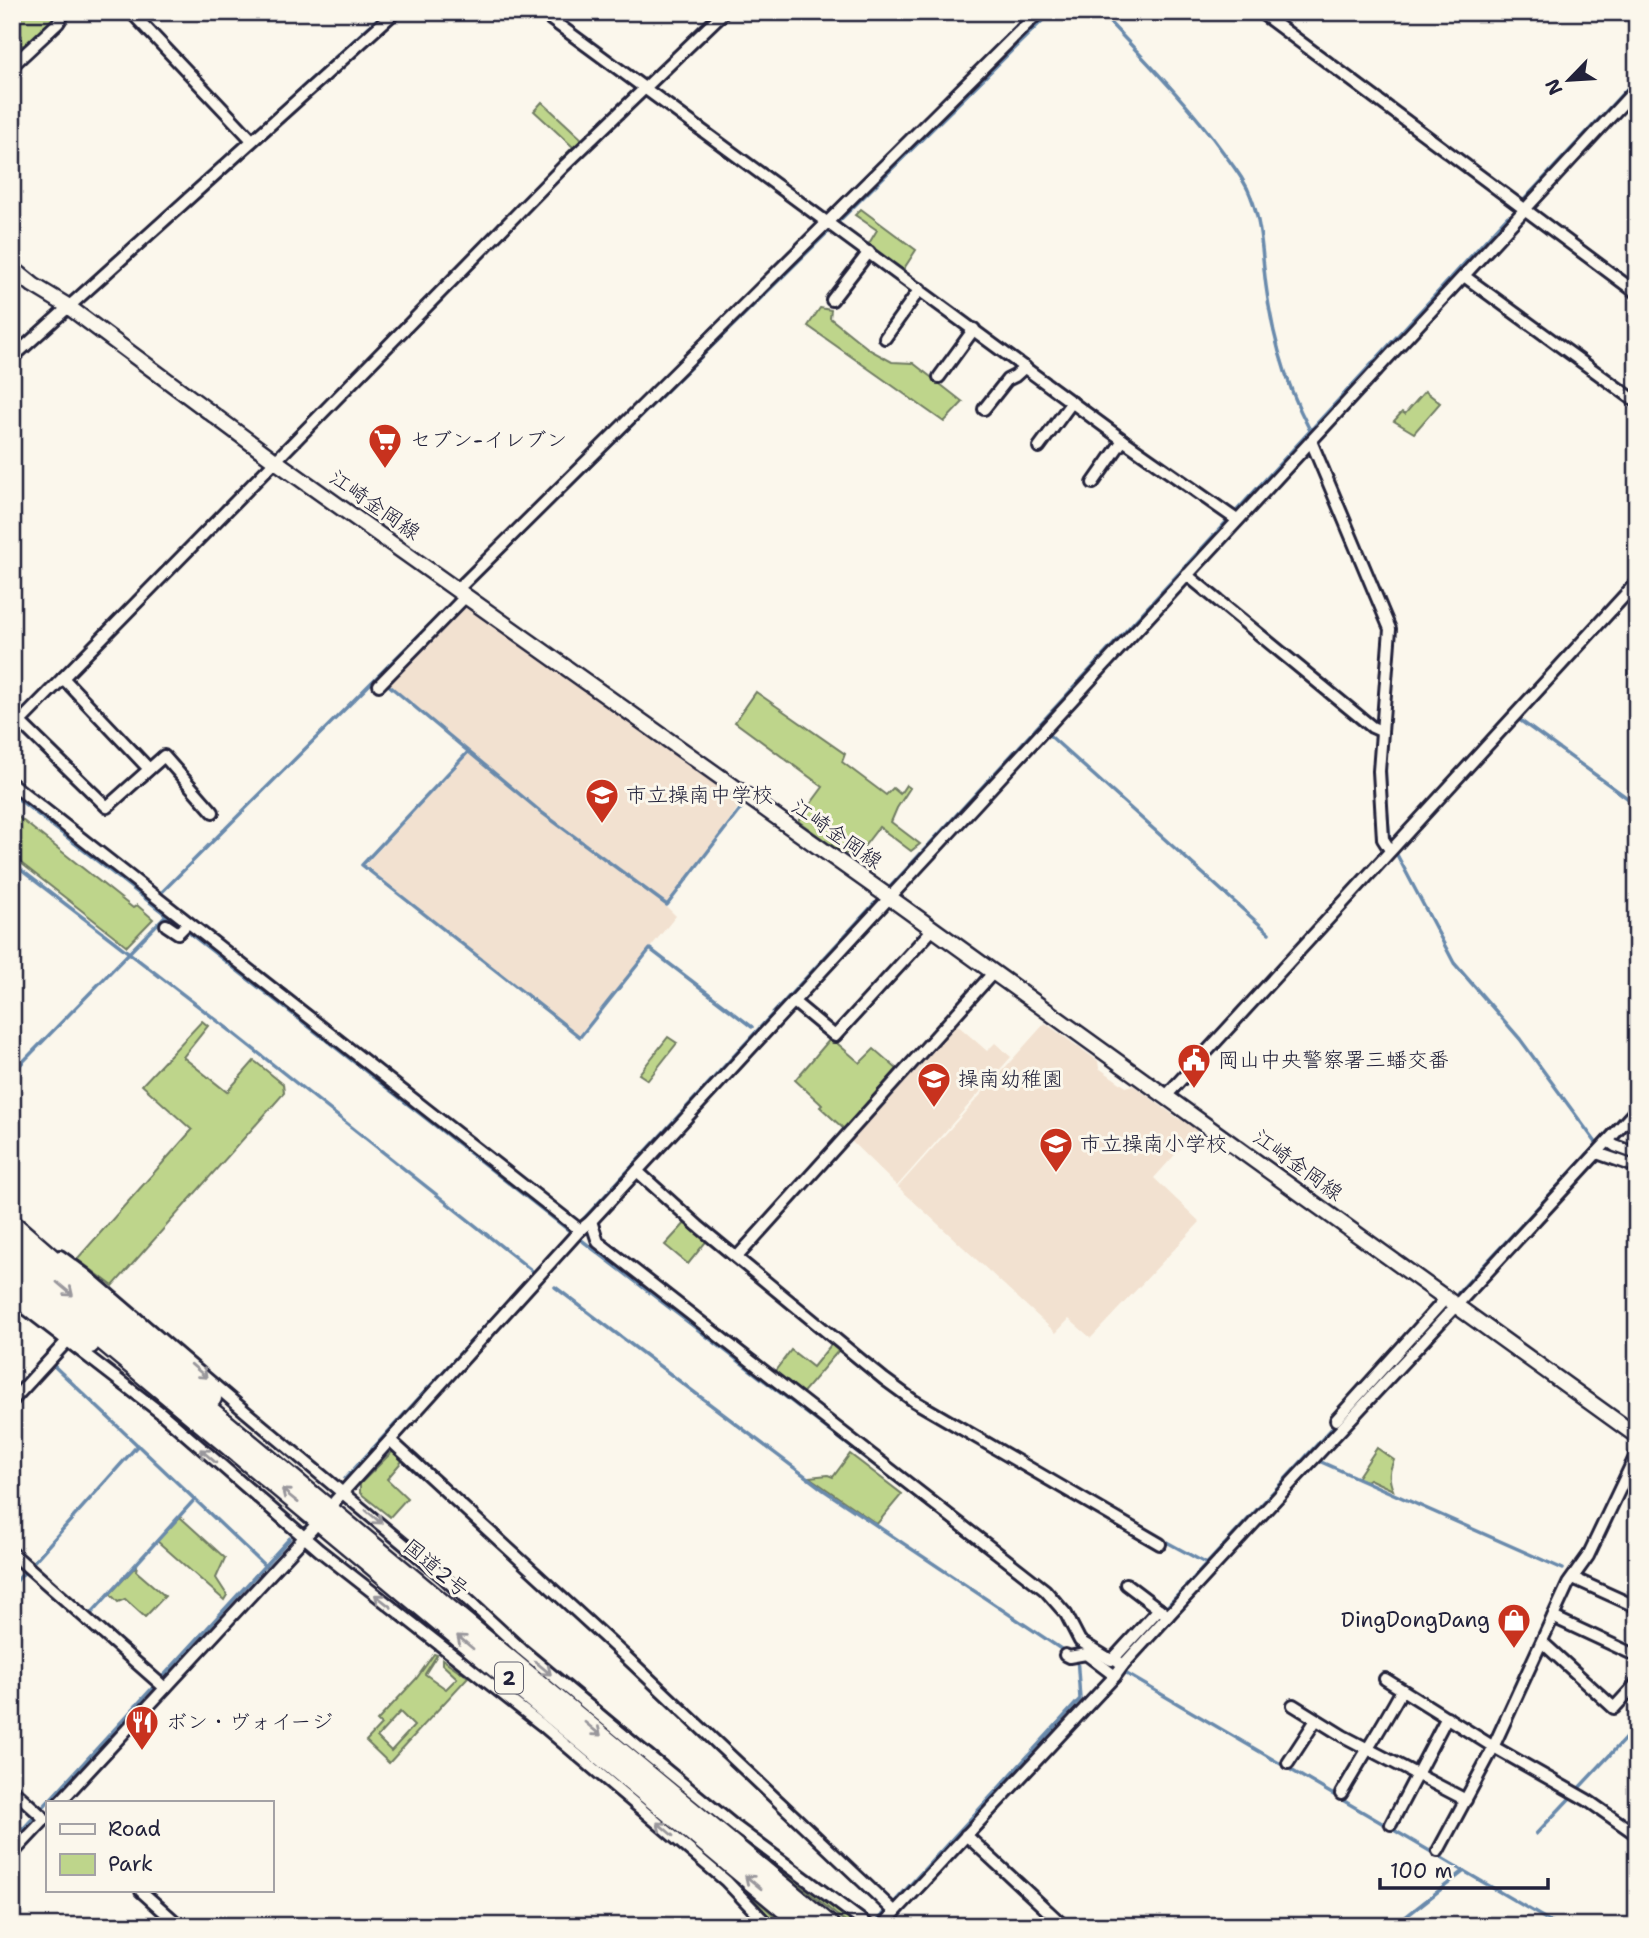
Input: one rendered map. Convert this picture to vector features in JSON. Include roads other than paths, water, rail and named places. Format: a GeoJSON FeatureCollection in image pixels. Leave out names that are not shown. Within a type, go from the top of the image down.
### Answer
{"type":"FeatureCollection","features":[{"type":"Feature","properties":{"kind":"highway"},"geometry":{"type":"LineString","coordinates":[[12,1223],[252,1433],[277,1466]]}},
{"type":"Feature","properties":{"kind":"highway","name":"国道2号"},"geometry":{"type":"LineString","coordinates":[[12,1246],[829,1924]]}},
{"type":"Feature","properties":{"kind":"highway","name":"国道2号"},"geometry":{"type":"LineString","coordinates":[[12,1265],[805,1926]]}},
{"type":"Feature","properties":{"kind":"highway"},"geometry":{"type":"LineString","coordinates":[[12,1284],[212,1432]]}},
{"type":"Feature","properties":{"kind":"main road","name":"江崎金岡線"},"geometry":{"type":"LineString","coordinates":[[12,268],[274,460],[891,898],[1637,1436]]}},
{"type":"Feature","properties":{"kind":"street"},"geometry":{"type":"LineString","coordinates":[[12,66],[58,23],[65,12]]}},
{"type":"Feature","properties":{"kind":"street"},"geometry":{"type":"LineString","coordinates":[[131,12],[249,137]]}},
{"type":"Feature","properties":{"kind":"street"},"geometry":{"type":"LineString","coordinates":[[12,358],[249,137],[395,12]]}},
{"type":"Feature","properties":{"kind":"street"},"geometry":{"type":"LineString","coordinates":[[541,12],[1123,440],[1234,518]]}},
{"type":"Feature","properties":{"kind":"street"},"geometry":{"type":"LineString","coordinates":[[213,812],[164,756],[107,807],[16,726],[554,176],[724,12]]}},
{"type":"Feature","properties":{"kind":"street"},"geometry":{"type":"LineString","coordinates":[[379,685],[462,592],[832,224],[1039,12]]}},
{"type":"Feature","properties":{"kind":"street"},"geometry":{"type":"LineString","coordinates":[[1260,12],[1637,293]]}},
{"type":"Feature","properties":{"kind":"street"},"geometry":{"type":"LineString","coordinates":[[335,1502],[581,1229],[891,898],[1187,575],[1234,518],[1313,438],[1637,88]]}},
{"type":"Feature","properties":{"kind":"street"},"geometry":{"type":"LineString","coordinates":[[832,300],[869,252]]}},
{"type":"Feature","properties":{"kind":"street"},"geometry":{"type":"LineString","coordinates":[[1464,276],[1637,402]]}},
{"type":"Feature","properties":{"kind":"street"},"geometry":{"type":"LineString","coordinates":[[885,338],[919,289]]}},
{"type":"Feature","properties":{"kind":"street"},"geometry":{"type":"LineString","coordinates":[[939,377],[974,329]]}},
{"type":"Feature","properties":{"kind":"street"},"geometry":{"type":"LineString","coordinates":[[984,409],[1007,380],[1024,367]]}},
{"type":"Feature","properties":{"kind":"street"},"geometry":{"type":"LineString","coordinates":[[1039,447],[1072,402]]}},
{"type":"Feature","properties":{"kind":"street"},"geometry":{"type":"LineString","coordinates":[[1313,438],[1388,621],[1391,635],[1379,771],[1383,839],[1392,848]]}},
{"type":"Feature","properties":{"kind":"street"},"geometry":{"type":"LineString","coordinates":[[1093,483],[1123,440]]}},
{"type":"Feature","properties":{"kind":"street"},"geometry":{"type":"LineString","coordinates":[[1187,575],[1372,727],[1381,731]]}},
{"type":"Feature","properties":{"kind":"street"},"geometry":{"type":"LineString","coordinates":[[1166,1096],[1637,583]]}},
{"type":"Feature","properties":{"kind":"street"},"geometry":{"type":"LineString","coordinates":[[63,678],[149,769]]}},
{"type":"Feature","properties":{"kind":"street"},"geometry":{"type":"LineString","coordinates":[[12,784],[157,897],[184,927],[598,1242],[1045,1590],[1066,1614],[1080,1641],[1118,1666]]}},
{"type":"Feature","properties":{"kind":"street"},"geometry":{"type":"LineString","coordinates":[[166,925],[178,933],[184,927]]}},
{"type":"Feature","properties":{"kind":"street"},"geometry":{"type":"LineString","coordinates":[[794,1002],[835,1036],[933,929]]}},
{"type":"Feature","properties":{"kind":"street"},"geometry":{"type":"LineString","coordinates":[[737,1257],[993,973]]}},
{"type":"Feature","properties":{"kind":"street"},"geometry":{"type":"LineString","coordinates":[[1336,1420],[1637,1109]]}},
{"type":"Feature","properties":{"kind":"street"},"geometry":{"type":"LineString","coordinates":[[1602,1147],[1615,1146],[1637,1154]]}},
{"type":"Feature","properties":{"kind":"street"},"geometry":{"type":"LineString","coordinates":[[1602,1147],[1637,1167]]}},
{"type":"Feature","properties":{"kind":"street"},"geometry":{"type":"LineString","coordinates":[[636,1171],[884,1379],[914,1401],[1160,1544]]}},
{"type":"Feature","properties":{"kind":"street"},"geometry":{"type":"LineString","coordinates":[[12,1223],[86,1275],[345,1493],[442,1576],[522,1650],[647,1755],[736,1827],[869,1926]]}},
{"type":"Feature","properties":{"kind":"street"},"geometry":{"type":"LineString","coordinates":[[12,1298],[161,1413],[304,1537],[542,1725],[726,1881],[769,1926]]}},
{"type":"Feature","properties":{"kind":"street"},"geometry":{"type":"LineString","coordinates":[[883,1926],[892,1909],[966,1835],[1163,1612],[1452,1301]]}},
{"type":"Feature","properties":{"kind":"street"},"geometry":{"type":"LineString","coordinates":[[12,1401],[68,1340]]}},
{"type":"Feature","properties":{"kind":"street"},"geometry":{"type":"LineString","coordinates":[[391,1441],[624,1655],[892,1909]]}},
{"type":"Feature","properties":{"kind":"street"},"geometry":{"type":"LineString","coordinates":[[1438,1851],[1490,1754],[1553,1617],[1588,1556],[1637,1453]]}},
{"type":"Feature","properties":{"kind":"street"},"geometry":{"type":"LineString","coordinates":[[61,1801],[160,1684],[313,1528]]}},
{"type":"Feature","properties":{"kind":"street"},"geometry":{"type":"LineString","coordinates":[[12,1553],[160,1684]]}},
{"type":"Feature","properties":{"kind":"street"},"geometry":{"type":"LineString","coordinates":[[1573,1578],[1637,1607]]}},
{"type":"Feature","properties":{"kind":"street"},"geometry":{"type":"LineString","coordinates":[[1126,1584],[1163,1612]]}},
{"type":"Feature","properties":{"kind":"street"},"geometry":{"type":"LineString","coordinates":[[1553,1617],[1637,1656]]}},
{"type":"Feature","properties":{"kind":"street"},"geometry":{"type":"LineString","coordinates":[[1542,1642],[1614,1707],[1637,1683]]}},
{"type":"Feature","properties":{"kind":"street"},"geometry":{"type":"LineString","coordinates":[[1073,1656],[1086,1654],[1118,1666]]}},
{"type":"Feature","properties":{"kind":"street"},"geometry":{"type":"LineString","coordinates":[[1385,1679],[1492,1746],[1587,1800],[1637,1835]]}},
{"type":"Feature","properties":{"kind":"street"},"geometry":{"type":"LineString","coordinates":[[1340,1794],[1402,1690]]}},
{"type":"Feature","properties":{"kind":"street"},"geometry":{"type":"LineString","coordinates":[[1293,1705],[1465,1800]]}},
{"type":"Feature","properties":{"kind":"street"},"geometry":{"type":"LineString","coordinates":[[1391,1824],[1447,1717]]}},
{"type":"Feature","properties":{"kind":"street"},"geometry":{"type":"LineString","coordinates":[[1288,1763],[1316,1720]]}},
{"type":"Feature","properties":{"kind":"street"},"geometry":{"type":"LineString","coordinates":[[12,1789],[42,1815],[12,1854]]}},
{"type":"Feature","properties":{"kind":"street"},"geometry":{"type":"LineString","coordinates":[[966,1835],[1064,1926]]}},
{"type":"Feature","properties":{"kind":"street"},"geometry":{"type":"LineString","coordinates":[[142,1892],[180,1926]]}},
{"type":"Feature","properties":{"kind":"waterway"},"geometry":{"type":"LineString","coordinates":[[66,302],[385,12]]}},
{"type":"Feature","properties":{"kind":"waterway"},"geometry":{"type":"LineString","coordinates":[[471,584],[1051,12]]}},
{"type":"Feature","properties":{"kind":"waterway"},"geometry":{"type":"LineString","coordinates":[[1100,12],[1195,115],[1235,168],[1248,191],[1255,207],[1269,307],[1284,369],[1393,622]]}},
{"type":"Feature","properties":{"kind":"waterway"},"geometry":{"type":"LineString","coordinates":[[1525,203],[1522,202],[1637,78]]}},
{"type":"Feature","properties":{"kind":"waterway"},"geometry":{"type":"LineString","coordinates":[[890,887],[1508,216]]}},
{"type":"Feature","properties":{"kind":"waterway"},"geometry":{"type":"LineString","coordinates":[[12,350],[60,307]]}},
{"type":"Feature","properties":{"kind":"waterway"},"geometry":{"type":"LineString","coordinates":[[1594,637],[1637,590]]}},
{"type":"Feature","properties":{"kind":"waterway"},"geometry":{"type":"LineString","coordinates":[[158,896],[454,600]]}},
{"type":"Feature","properties":{"kind":"waterway"},"geometry":{"type":"LineString","coordinates":[[1392,671],[1395,633]]}},
{"type":"Feature","properties":{"kind":"waterway"},"geometry":{"type":"LineString","coordinates":[[386,683],[541,812],[667,905],[745,803]]}},
{"type":"Feature","properties":{"kind":"waterway"},"geometry":{"type":"LineString","coordinates":[[1520,717],[1521,721],[1637,805]]}},
{"type":"Feature","properties":{"kind":"waterway"},"geometry":{"type":"LineString","coordinates":[[1508,730],[1519,719]]}},
{"type":"Feature","properties":{"kind":"waterway"},"geometry":{"type":"LineString","coordinates":[[1048,734],[1269,933]]}},
{"type":"Feature","properties":{"kind":"waterway"},"geometry":{"type":"LineString","coordinates":[[468,752],[362,865],[580,1037],[650,949],[752,1027]]}},
{"type":"Feature","properties":{"kind":"waterway"},"geometry":{"type":"LineString","coordinates":[[1385,755],[1390,841]]}},
{"type":"Feature","properties":{"kind":"waterway"},"geometry":{"type":"LineString","coordinates":[[12,794],[571,1232],[986,1551]]}},
{"type":"Feature","properties":{"kind":"waterway"},"geometry":{"type":"LineString","coordinates":[[1395,851],[1454,963],[1520,1039],[1597,1144],[1606,1150],[1637,1160]]}},
{"type":"Feature","properties":{"kind":"waterway"},"geometry":{"type":"LineString","coordinates":[[12,863],[232,1032],[535,1273]]}},
{"type":"Feature","properties":{"kind":"waterway"},"geometry":{"type":"LineString","coordinates":[[578,1225],[875,903]]}},
{"type":"Feature","properties":{"kind":"waterway"},"geometry":{"type":"LineString","coordinates":[[12,1073],[166,915]]}},
{"type":"Feature","properties":{"kind":"waterway"},"geometry":{"type":"LineString","coordinates":[[1458,1293],[1637,1101]]}},
{"type":"Feature","properties":{"kind":"waterway"},"geometry":{"type":"LineString","coordinates":[[587,1228],[594,1247]]}},
{"type":"Feature","properties":{"kind":"waterway"},"geometry":{"type":"LineString","coordinates":[[345,1479],[570,1233]]}},
{"type":"Feature","properties":{"kind":"waterway"},"geometry":{"type":"LineString","coordinates":[[555,1287],[825,1491],[1064,1651]]}},
{"type":"Feature","properties":{"kind":"waterway"},"geometry":{"type":"LineString","coordinates":[[52,1364],[265,1566]]}},
{"type":"Feature","properties":{"kind":"waterway"},"geometry":{"type":"LineString","coordinates":[[1164,1610],[1337,1423]]}},
{"type":"Feature","properties":{"kind":"waterway"},"geometry":{"type":"LineString","coordinates":[[12,1586],[138,1445]]}},
{"type":"Feature","properties":{"kind":"waterway"},"geometry":{"type":"LineString","coordinates":[[1319,1461],[1563,1569]]}},
{"type":"Feature","properties":{"kind":"waterway"},"geometry":{"type":"LineString","coordinates":[[89,1616],[195,1499]]}},
{"type":"Feature","properties":{"kind":"waterway"},"geometry":{"type":"LineString","coordinates":[[49,1801],[290,1538]]}},
{"type":"Feature","properties":{"kind":"waterway"},"geometry":{"type":"LineString","coordinates":[[1163,1540],[1207,1564]]}},
{"type":"Feature","properties":{"kind":"waterway"},"geometry":{"type":"LineString","coordinates":[[879,1919],[1080,1699],[1076,1642]]}},
{"type":"Feature","properties":{"kind":"waterway"},"geometry":{"type":"LineString","coordinates":[[1108,1663],[1558,1926]]}},
{"type":"Feature","properties":{"kind":"waterway"},"geometry":{"type":"LineString","coordinates":[[1577,1790],[1637,1726]]}},
{"type":"Feature","properties":{"kind":"waterway"},"geometry":{"type":"LineString","coordinates":[[12,1782],[42,1809]]}},
{"type":"Feature","properties":{"kind":"waterway"},"geometry":{"type":"LineString","coordinates":[[1536,1834],[1570,1798]]}},
{"type":"Feature","properties":{"kind":"waterway"},"geometry":{"type":"LineString","coordinates":[[12,1841],[46,1804]]}},
{"type":"Feature","properties":{"kind":"waterway"},"geometry":{"type":"LineString","coordinates":[[1394,1926],[1464,1871]]}},
{"type":"Feature","properties":{"kind":"place","name":"セブン-イレブン"},"geometry":{"type":"Point","coordinates":[385,470]}},
{"type":"Feature","properties":{"kind":"place","name":"市立操南中学校"},"geometry":{"type":"Point","coordinates":[602,825]}},
{"type":"Feature","properties":{"kind":"place","name":"岡山中央警察署三蟠交番"},"geometry":{"type":"Point","coordinates":[1194,1090]}},
{"type":"Feature","properties":{"kind":"place","name":"操南幼稚園"},"geometry":{"type":"Point","coordinates":[934,1109]}},
{"type":"Feature","properties":{"kind":"place","name":"市立操南小学校"},"geometry":{"type":"Point","coordinates":[1056,1174]}},
{"type":"Feature","properties":{"kind":"place","name":"DingDongDang"},"geometry":{"type":"Point","coordinates":[1514,1650]}},
{"type":"Feature","properties":{"kind":"place","name":"ボン・ヴォイージ"},"geometry":{"type":"Point","coordinates":[142,1752]}}]}
